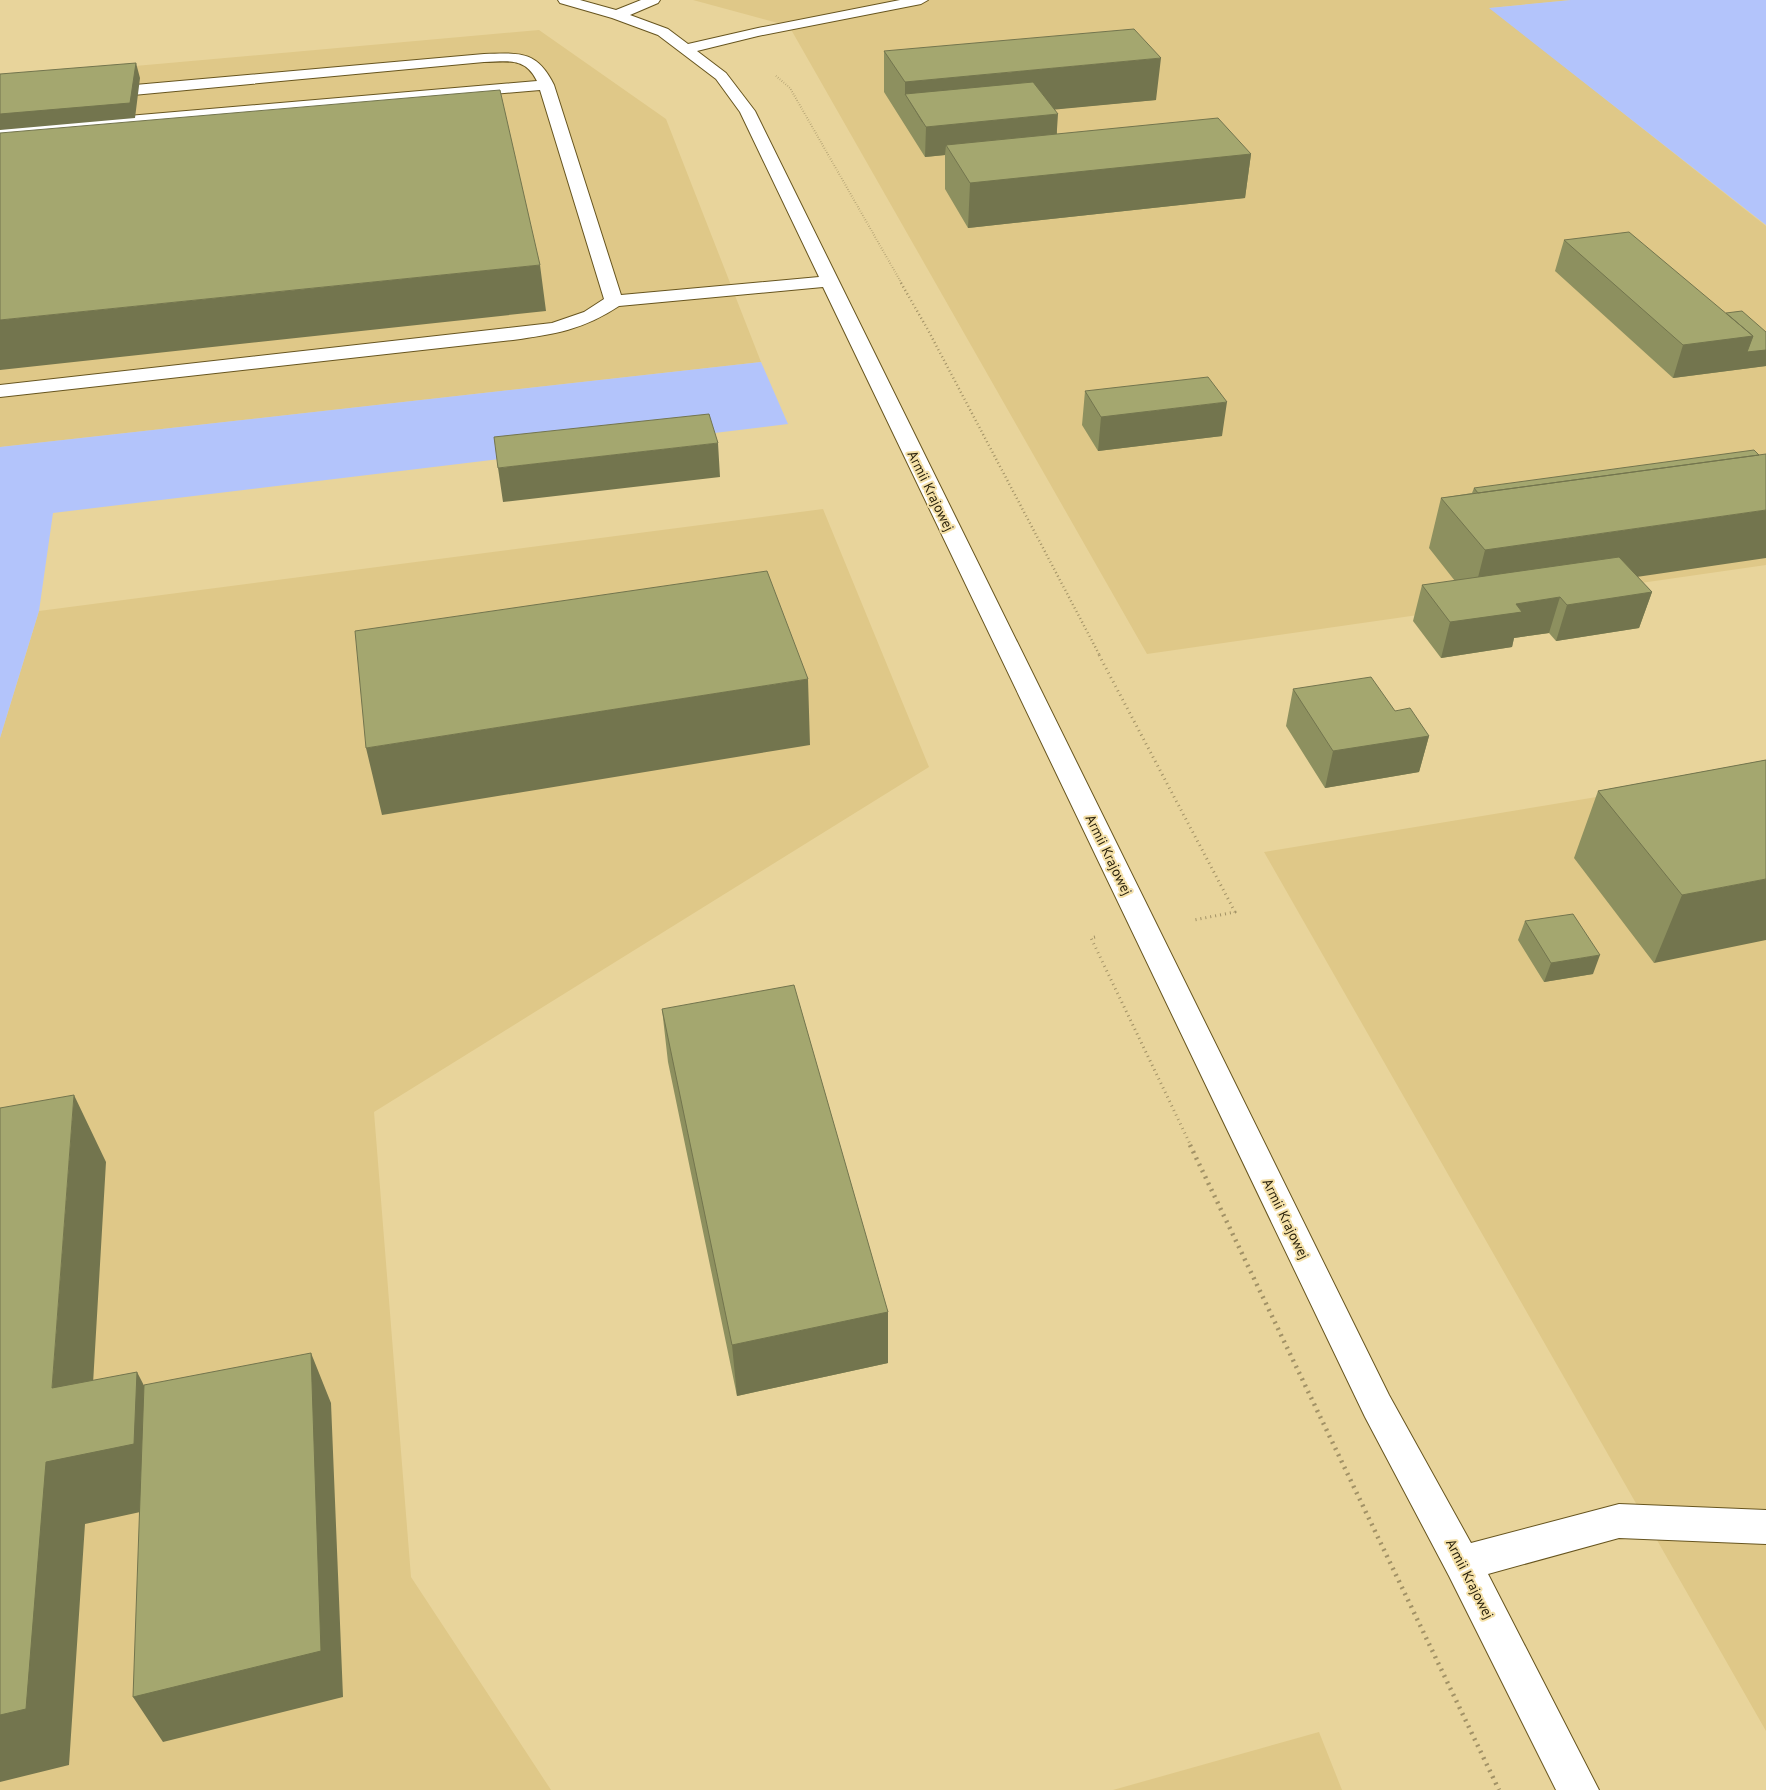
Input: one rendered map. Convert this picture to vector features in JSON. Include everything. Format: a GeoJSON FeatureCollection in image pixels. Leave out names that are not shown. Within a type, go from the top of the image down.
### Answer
{"type":"FeatureCollection","features":[{"type":"Feature","properties":{"kind":"street","name":"Armii Krajowej"},"geometry":{"type":"LineString","coordinates":[[565,0],[617,15],[663,32],[721,76],[747,111],[1377,1406],[1462,1563],[1578,1790]]}},
{"type":"Feature","properties":{"kind":"street"},"geometry":{"type":"LineString","coordinates":[[617,15],[653,0]]}},
{"type":"Feature","properties":{"kind":"street"},"geometry":{"type":"LineString","coordinates":[[687,49],[921,0]]}},
{"type":"Feature","properties":{"kind":"street"},"geometry":{"type":"LineString","coordinates":[[89,94],[503,58],[527,59],[539,68],[546,85],[614,301]]}},
{"type":"Feature","properties":{"kind":"street"},"geometry":{"type":"LineString","coordinates":[[0,132],[546,85]]}},
{"type":"Feature","properties":{"kind":"street"},"geometry":{"type":"LineString","coordinates":[[0,391],[513,334],[555,328],[591,316],[614,301],[829,281]]}},
{"type":"Feature","properties":{"kind":"street"},"geometry":{"type":"LineString","coordinates":[[1462,1563],[1619,1521],[1766,1527]]}},
{"type":"Feature","properties":{"kind":"path"},"geometry":{"type":"LineString","coordinates":[[733,38],[790,88],[928,330],[1235,912]]}},
{"type":"Feature","properties":{"kind":"shaded area"},"geometry":{"type":"Polygon","coordinates":[[[693,0],[1571,0],[1490,8],[1766,226],[1766,565],[1147,654],[789,26],[693,0]]]}},
{"type":"Feature","properties":{"kind":"shaded area"},"geometry":{"type":"Polygon","coordinates":[[[1571,0],[1766,0],[1766,225],[1489,8],[1571,0]]]}},
{"type":"Feature","properties":{"kind":"shaded area"},"geometry":{"type":"Polygon","coordinates":[[[539,30],[666,119],[761,362],[0,447],[0,78],[539,30]]]}},
{"type":"Feature","properties":{"kind":"shaded area"},"geometry":{"type":"Polygon","coordinates":[[[761,362],[788,424],[53,513],[39,611],[0,738],[0,447],[761,362]]]}},
{"type":"Feature","properties":{"kind":"shaded area"},"geometry":{"type":"Polygon","coordinates":[[[823,509],[929,767],[374,1112],[411,1577],[551,1790],[0,1790],[0,738],[39,611],[823,509]]]}},
{"type":"Feature","properties":{"kind":"shaded area"},"geometry":{"type":"Polygon","coordinates":[[[1766,769],[1766,1731],[1264,852],[1766,769]]]}},
{"type":"Feature","properties":{"kind":"shaded area"},"geometry":{"type":"Polygon","coordinates":[[[1319,1732],[1342,1790],[1113,1790],[1319,1732]]]}},
{"type":"Feature","properties":{"kind":"building"},"geometry":{"type":"Polygon","coordinates":[[[1134,29],[1161,58],[905,82],[884,51],[1134,29]]]}},
{"type":"Feature","properties":{"kind":"building"},"geometry":{"type":"Polygon","coordinates":[[[136,63],[130,103],[0,114],[0,74],[136,63]]]}},
{"type":"Feature","properties":{"kind":"building"},"geometry":{"type":"Polygon","coordinates":[[[1033,82],[1058,114],[926,127],[905,94],[1033,82]]]}},
{"type":"Feature","properties":{"kind":"building"},"geometry":{"type":"Polygon","coordinates":[[[500,90],[540,265],[0,320],[0,133],[500,90]]]}},
{"type":"Feature","properties":{"kind":"building"},"geometry":{"type":"Polygon","coordinates":[[[1218,118],[1251,154],[970,183],[946,145],[1218,118]]]}},
{"type":"Feature","properties":{"kind":"building"},"geometry":{"type":"Polygon","coordinates":[[[1629,232],[1753,336],[1683,345],[1564,240],[1629,232]]]}},
{"type":"Feature","properties":{"kind":"building"},"geometry":{"type":"Polygon","coordinates":[[[1742,311],[1766,332],[1766,350],[1747,352],[1753,336],[1726,313],[1742,311]]]}},
{"type":"Feature","properties":{"kind":"building"},"geometry":{"type":"Polygon","coordinates":[[[1208,377],[1227,402],[1101,417],[1085,391],[1208,377]]]}},
{"type":"Feature","properties":{"kind":"building"},"geometry":{"type":"Polygon","coordinates":[[[709,414],[718,443],[498,468],[494,437],[709,414]]]}},
{"type":"Feature","properties":{"kind":"building"},"geometry":{"type":"Polygon","coordinates":[[[1754,450],[1759,455],[1478,493],[1474,488],[1754,450]]]}},
{"type":"Feature","properties":{"kind":"building"},"geometry":{"type":"Polygon","coordinates":[[[1766,454],[1766,510],[1485,550],[1441,498],[1766,454]]]}},
{"type":"Feature","properties":{"kind":"building"},"geometry":{"type":"Polygon","coordinates":[[[1619,557],[1652,592],[1567,605],[1560,597],[1516,604],[1522,612],[1450,622],[1422,585],[1619,557]]]}},
{"type":"Feature","properties":{"kind":"building"},"geometry":{"type":"Polygon","coordinates":[[[767,571],[808,679],[366,748],[355,631],[767,571]]]}},
{"type":"Feature","properties":{"kind":"building"},"geometry":{"type":"Polygon","coordinates":[[[1371,677],[1395,711],[1410,708],[1429,736],[1333,751],[1293,689],[1371,677]]]}},
{"type":"Feature","properties":{"kind":"building"},"geometry":{"type":"Polygon","coordinates":[[[1766,760],[1766,879],[1682,895],[1598,791],[1766,760]]]}},
{"type":"Feature","properties":{"kind":"building"},"geometry":{"type":"Polygon","coordinates":[[[1573,914],[1600,955],[1551,963],[1525,921],[1573,914]]]}},
{"type":"Feature","properties":{"kind":"building"},"geometry":{"type":"Polygon","coordinates":[[[794,985],[888,1312],[732,1345],[662,1009],[794,985]]]}},
{"type":"Feature","properties":{"kind":"building"},"geometry":{"type":"Polygon","coordinates":[[[74,1095],[52,1388],[137,1372],[134,1444],[46,1462],[26,1709],[0,1715],[0,1108],[74,1095]]]}},
{"type":"Feature","properties":{"kind":"building"},"geometry":{"type":"Polygon","coordinates":[[[311,1353],[321,1651],[133,1697],[144,1385],[311,1353]]]}}]}
